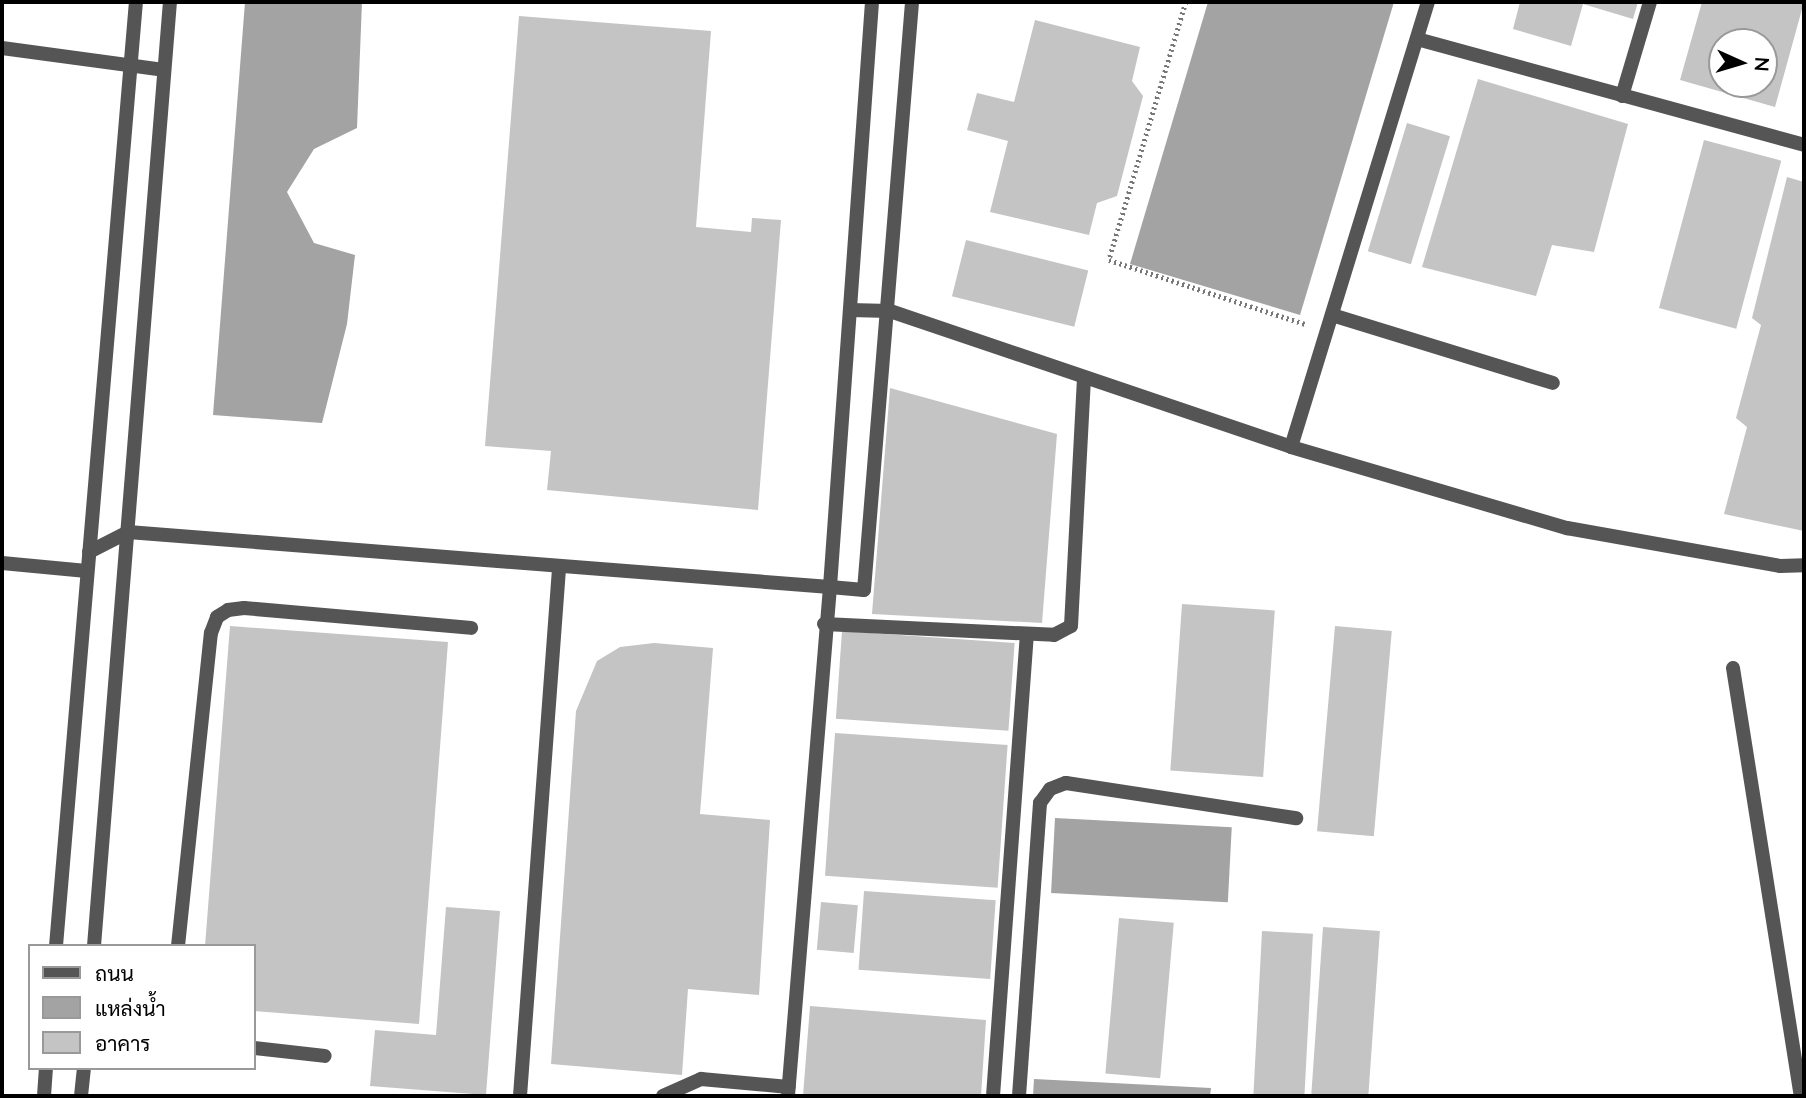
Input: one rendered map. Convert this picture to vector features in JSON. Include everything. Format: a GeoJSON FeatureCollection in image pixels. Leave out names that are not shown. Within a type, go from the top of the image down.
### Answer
{"type":"FeatureCollection","features":[{"type":"Feature","properties":{"kind":"street"},"geometry":{"type":"LineString","coordinates":[[56,944],[136,2]]}},
{"type":"Feature","properties":{"kind":"street"},"geometry":{"type":"LineString","coordinates":[[94,944],[170,2]]}},
{"type":"Feature","properties":{"kind":"street"},"geometry":{"type":"LineString","coordinates":[[663,1096],[701,1079],[788,1092],[824,624],[830,587],[872,2]]}},
{"type":"Feature","properties":{"kind":"street"},"geometry":{"type":"LineString","coordinates":[[89,552],[128,532],[559,569],[864,590],[890,311],[912,2]]}},
{"type":"Feature","properties":{"kind":"street"},"geometry":{"type":"LineString","coordinates":[[1291,447],[1428,2]]}},
{"type":"Feature","properties":{"kind":"street"},"geometry":{"type":"LineString","coordinates":[[1622,96],[1650,2]]}},
{"type":"Feature","properties":{"kind":"street"},"geometry":{"type":"LineString","coordinates":[[1417,39],[1804,145]]}},
{"type":"Feature","properties":{"kind":"street"},"geometry":{"type":"LineString","coordinates":[[2,48],[164,70]]}},
{"type":"Feature","properties":{"kind":"street"},"geometry":{"type":"LineString","coordinates":[[850,310],[890,311],[1084,380],[1291,447],[1567,528],[1780,566],[1804,565]]}},
{"type":"Feature","properties":{"kind":"street"},"geometry":{"type":"LineString","coordinates":[[1332,315],[1553,383]]}},
{"type":"Feature","properties":{"kind":"street"},"geometry":{"type":"LineString","coordinates":[[824,624],[1027,635],[1054,635],[1071,626],[1084,380]]}},
{"type":"Feature","properties":{"kind":"street"},"geometry":{"type":"LineString","coordinates":[[2,563],[87,571]]}},
{"type":"Feature","properties":{"kind":"street"},"geometry":{"type":"LineString","coordinates":[[520,1096],[559,569]]}},
{"type":"Feature","properties":{"kind":"street"},"geometry":{"type":"LineString","coordinates":[[178,944],[211,633],[217,617],[228,610],[244,608],[471,628]]}},
{"type":"Feature","properties":{"kind":"street"},"geometry":{"type":"LineString","coordinates":[[993,1096],[1027,635]]}},
{"type":"Feature","properties":{"kind":"street"},"geometry":{"type":"LineString","coordinates":[[1733,668],[1801,1096]]}},
{"type":"Feature","properties":{"kind":"street"},"geometry":{"type":"LineString","coordinates":[[1018,1096],[1040,803],[1050,789],[1066,783],[1296,818]]}},
{"type":"Feature","properties":{"kind":"street"},"geometry":{"type":"LineString","coordinates":[[256,1048],[325,1056]]}},
{"type":"Feature","properties":{"kind":"street"},"geometry":{"type":"LineString","coordinates":[[44,1096],[46,1070]]}},
{"type":"Feature","properties":{"kind":"street"},"geometry":{"type":"LineString","coordinates":[[81,1096],[84,1070]]}},
{"type":"Feature","properties":{"kind":"path"},"geometry":{"type":"LineString","coordinates":[[1185,2],[1109,260],[1327,331]]}},
{"type":"Feature","properties":{"kind":"water"},"geometry":{"type":"Polygon","coordinates":[[[245,2],[362,2],[357,128],[314,149],[287,192],[314,243],[355,255],[347,324],[322,423],[213,415],[245,2]]]}},
{"type":"Feature","properties":{"kind":"water"},"geometry":{"type":"Polygon","coordinates":[[[1208,2],[1394,2],[1300,315],[1130,264],[1208,2]]]}},
{"type":"Feature","properties":{"kind":"water"},"geometry":{"type":"Polygon","coordinates":[[[1055,818],[1232,827],[1228,902],[1051,893],[1055,818]]]}},
{"type":"Feature","properties":{"kind":"water"},"geometry":{"type":"Polygon","coordinates":[[[1034,1079],[1211,1088],[1210,1096],[1033,1096],[1034,1079]]]}},
{"type":"Feature","properties":{"kind":"building"},"geometry":{"type":"Polygon","coordinates":[[[1520,2],[1638,2],[1633,19],[1583,4],[1571,46],[1513,29],[1520,2]]]}},
{"type":"Feature","properties":{"kind":"building"},"geometry":{"type":"Polygon","coordinates":[[[1702,2],[1804,2],[1778,96],[1778,28],[1708,28],[1708,88],[1680,80],[1702,2]]]}},
{"type":"Feature","properties":{"kind":"building"},"geometry":{"type":"Polygon","coordinates":[[[519,16],[711,31],[696,227],[751,232],[752,218],[781,220],[758,510],[547,490],[551,451],[485,446],[519,16]]]}},
{"type":"Feature","properties":{"kind":"building"},"geometry":{"type":"Polygon","coordinates":[[[1035,20],[1140,47],[1132,81],[1143,96],[1117,196],[1097,203],[1089,235],[990,212],[1008,141],[967,130],[977,93],[1014,102],[1035,20]]]}},
{"type":"Feature","properties":{"kind":"building"},"geometry":{"type":"Polygon","coordinates":[[[1478,79],[1628,124],[1594,252],[1552,245],[1536,296],[1422,267],[1478,79]]]}},
{"type":"Feature","properties":{"kind":"building"},"geometry":{"type":"Polygon","coordinates":[[[1743,98],[1777,98],[1775,107],[1743,98]]]}},
{"type":"Feature","properties":{"kind":"building"},"geometry":{"type":"Polygon","coordinates":[[[1407,123],[1450,136],[1411,264],[1368,251],[1407,123]]]}},
{"type":"Feature","properties":{"kind":"building"},"geometry":{"type":"Polygon","coordinates":[[[1704,140],[1781,161],[1736,329],[1659,308],[1704,140]]]}},
{"type":"Feature","properties":{"kind":"building"},"geometry":{"type":"Polygon","coordinates":[[[1787,177],[1804,182],[1804,531],[1724,514],[1747,427],[1736,418],[1761,325],[1752,318],[1787,177]]]}},
{"type":"Feature","properties":{"kind":"building"},"geometry":{"type":"Polygon","coordinates":[[[966,240],[1088,270],[1074,327],[952,296],[966,240]]]}},
{"type":"Feature","properties":{"kind":"building"},"geometry":{"type":"Polygon","coordinates":[[[890,388],[1057,434],[1042,623],[872,614],[890,388]]]}},
{"type":"Feature","properties":{"kind":"building"},"geometry":{"type":"Polygon","coordinates":[[[1182,604],[1275,610],[1263,777],[1170,771],[1182,604]]]}},
{"type":"Feature","properties":{"kind":"building"},"geometry":{"type":"Polygon","coordinates":[[[230,626],[448,642],[419,1024],[256,1011],[256,944],[205,944],[230,626]]]}},
{"type":"Feature","properties":{"kind":"building"},"geometry":{"type":"Polygon","coordinates":[[[1335,626],[1392,631],[1374,836],[1317,831],[1335,626]]]}},
{"type":"Feature","properties":{"kind":"building"},"geometry":{"type":"Polygon","coordinates":[[[842,631],[1015,643],[1008,731],[836,719],[842,631]]]}},
{"type":"Feature","properties":{"kind":"building"},"geometry":{"type":"Polygon","coordinates":[[[654,643],[713,648],[700,814],[770,820],[759,995],[688,989],[682,1075],[551,1064],[576,711],[597,661],[620,647],[654,643]]]}},
{"type":"Feature","properties":{"kind":"building"},"geometry":{"type":"Polygon","coordinates":[[[835,733],[1008,745],[998,888],[825,876],[835,733]]]}},
{"type":"Feature","properties":{"kind":"building"},"geometry":{"type":"Polygon","coordinates":[[[864,891],[996,900],[990,979],[858,970],[864,891]]]}},
{"type":"Feature","properties":{"kind":"building"},"geometry":{"type":"Polygon","coordinates":[[[821,902],[858,905],[854,953],[817,950],[821,902]]]}},
{"type":"Feature","properties":{"kind":"building"},"geometry":{"type":"Polygon","coordinates":[[[446,907],[500,911],[486,1095],[370,1086],[375,1030],[436,1035],[446,907]]]}},
{"type":"Feature","properties":{"kind":"building"},"geometry":{"type":"Polygon","coordinates":[[[1119,918],[1174,923],[1160,1078],[1105,1073],[1119,918]]]}},
{"type":"Feature","properties":{"kind":"building"},"geometry":{"type":"Polygon","coordinates":[[[1323,927],[1380,931],[1368,1096],[1311,1096],[1323,927]]]}},
{"type":"Feature","properties":{"kind":"building"},"geometry":{"type":"Polygon","coordinates":[[[1262,931],[1313,934],[1304,1096],[1253,1096],[1262,931]]]}},
{"type":"Feature","properties":{"kind":"building"},"geometry":{"type":"Polygon","coordinates":[[[810,1006],[986,1020],[981,1096],[803,1096],[810,1006]]]}}]}
